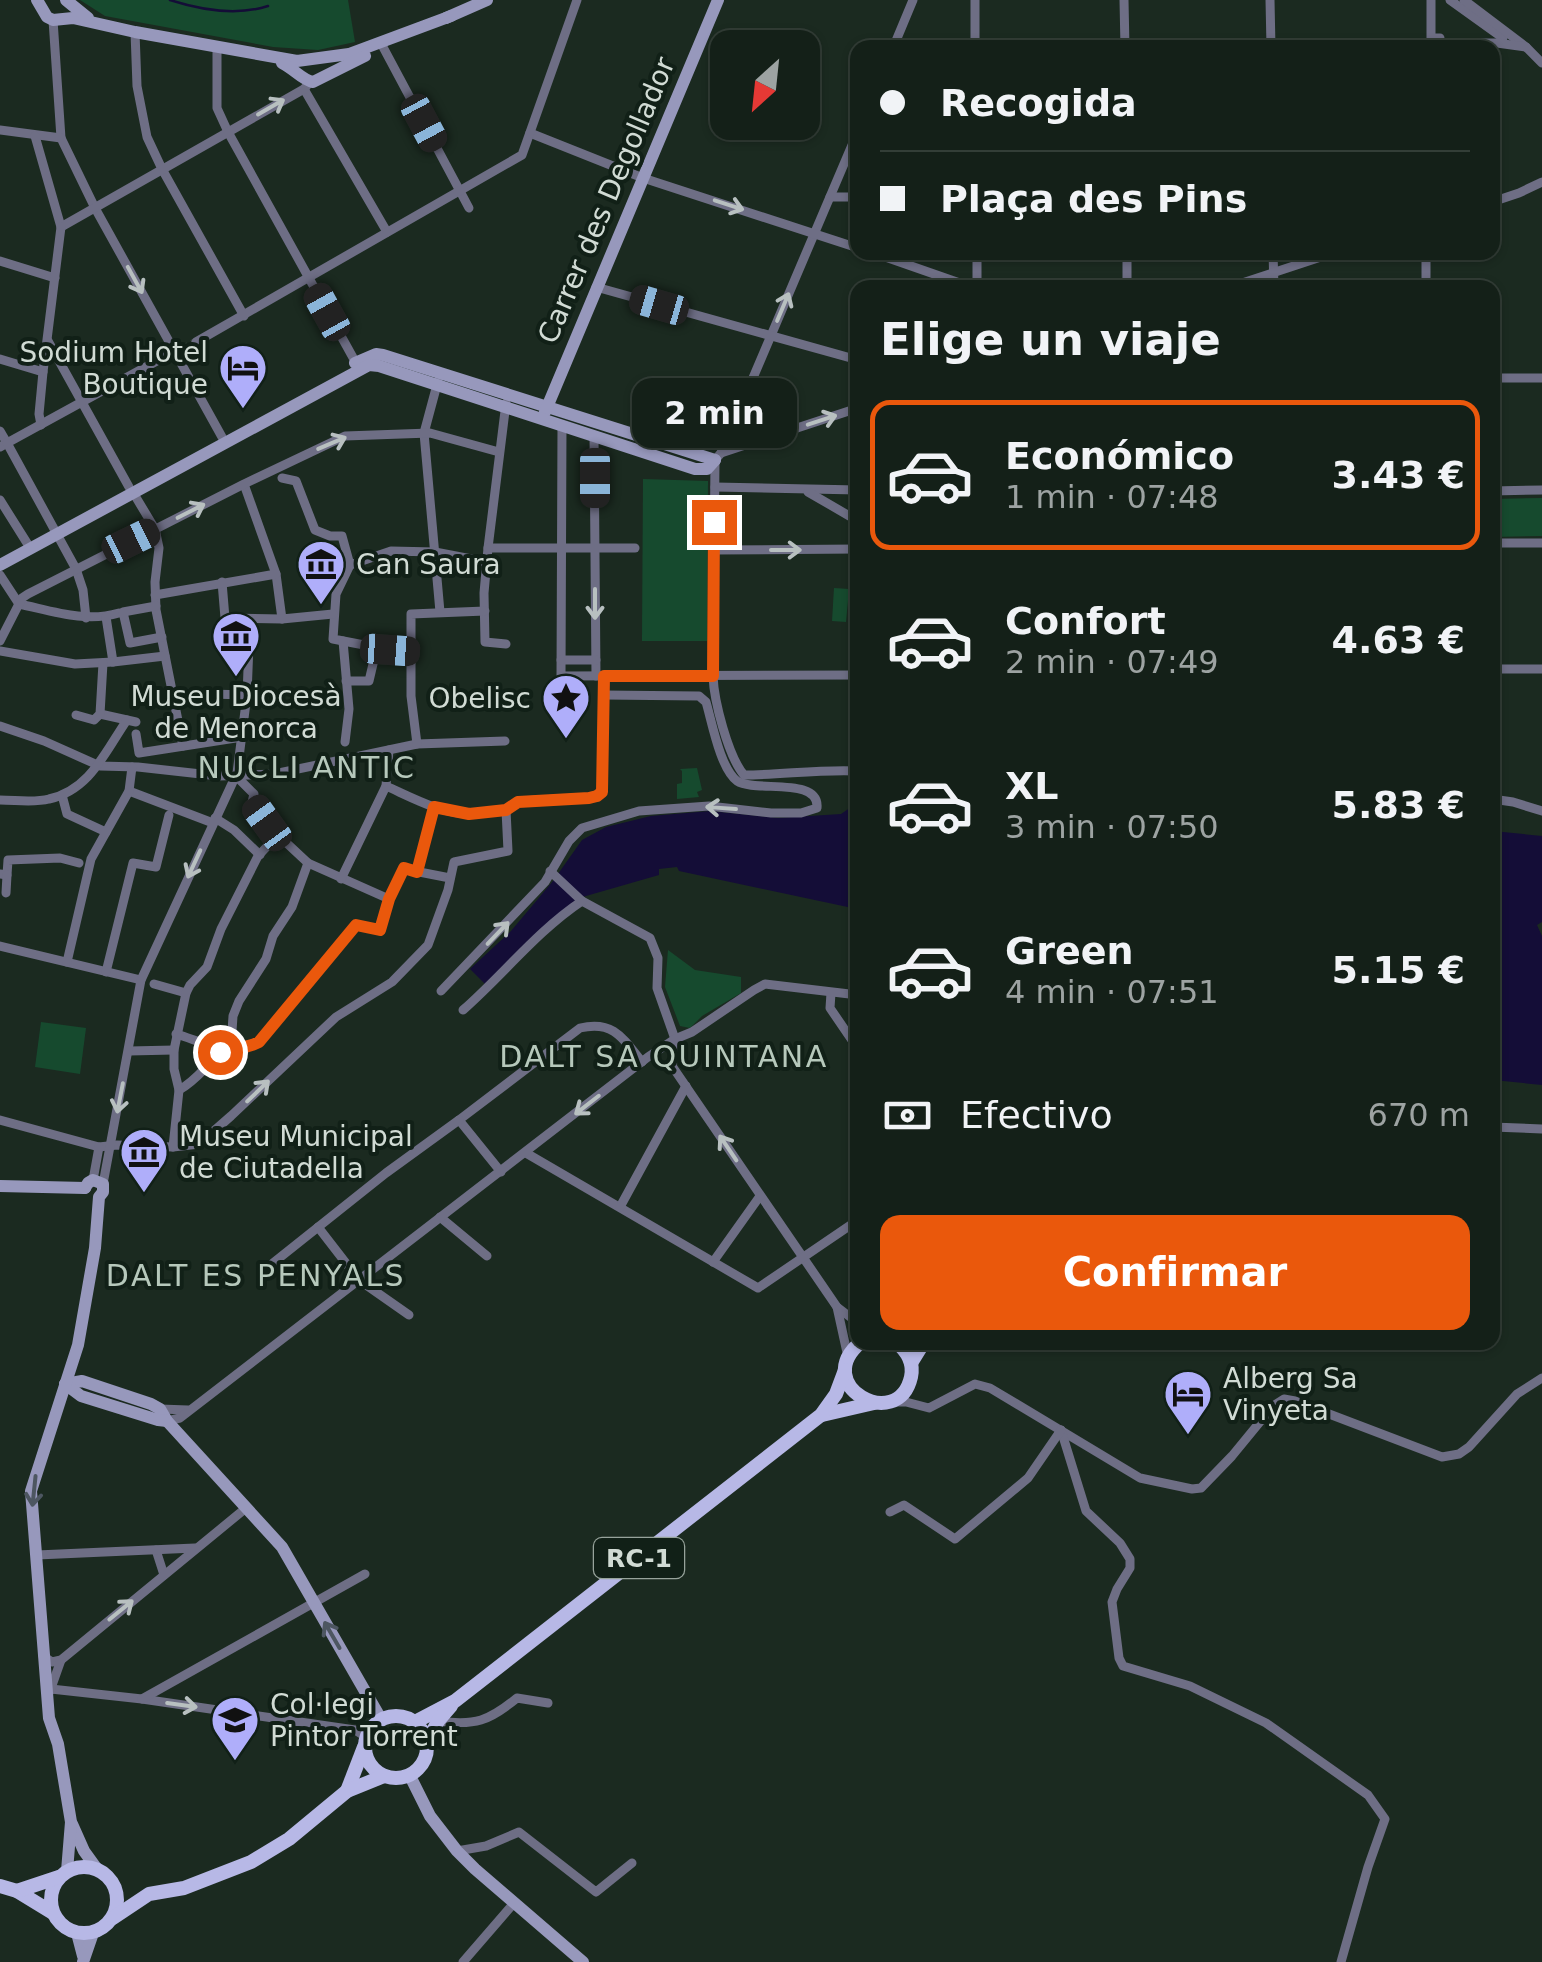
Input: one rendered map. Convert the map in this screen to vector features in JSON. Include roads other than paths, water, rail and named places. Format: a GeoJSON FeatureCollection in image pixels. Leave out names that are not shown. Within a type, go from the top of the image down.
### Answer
{"type":"FeatureCollection","features":[{"type":"Feature","properties":{"kind":"main road","name":"RC-1"},"geometry":{"type":"LineString","coordinates":[[415,1722],[456,1701],[821,1415],[836,1394],[855,1350]]}},
{"type":"Feature","properties":{"kind":"main road"},"geometry":{"type":"LineString","coordinates":[[846,1364],[853,1392],[864,1400],[882,1402],[904,1392],[910,1382],[911,1363],[904,1350]]}},
{"type":"Feature","properties":{"kind":"main road"},"geometry":{"type":"LineString","coordinates":[[911,1363],[919,1350]]}},
{"type":"Feature","properties":{"kind":"main road","name":"RC-1"},"geometry":{"type":"LineString","coordinates":[[821,1415],[882,1402]]}},
{"type":"Feature","properties":{"kind":"main road","name":"RC-1"},"geometry":{"type":"LineString","coordinates":[[410,1776],[424,1762],[427,1742],[456,1701]]}},
{"type":"Feature","properties":{"kind":"main road"},"geometry":{"type":"LineString","coordinates":[[347,1791],[365,1742],[381,1719],[398,1716],[415,1722],[427,1742]]}},
{"type":"Feature","properties":{"kind":"main road"},"geometry":{"type":"LineString","coordinates":[[365,1742],[370,1764],[384,1776],[410,1776]]}},
{"type":"Feature","properties":{"kind":"main road"},"geometry":{"type":"LineString","coordinates":[[112,1918],[149,1894],[184,1888],[252,1862],[290,1839],[347,1791],[384,1776]]}},
{"type":"Feature","properties":{"kind":"main road"},"geometry":{"type":"LineString","coordinates":[[17,1891],[77,1868],[97,1870],[114,1884],[149,1894]]}},
{"type":"Feature","properties":{"kind":"main road"},"geometry":{"type":"LineString","coordinates":[[53,1913],[51,1894],[64,1874]]}},
{"type":"Feature","properties":{"kind":"main road"},"geometry":{"type":"LineString","coordinates":[[0,1886],[17,1891],[53,1913],[63,1926],[85,1933],[107,1925],[112,1918],[118,1901],[114,1884]]}},
{"type":"Feature","properties":{"kind":"street"},"geometry":{"type":"LineString","coordinates":[[310,74],[383,47],[487,0]]}},
{"type":"Feature","properties":{"kind":"street"},"geometry":{"type":"LineString","coordinates":[[196,342],[522,155],[577,0]]}},
{"type":"Feature","properties":{"kind":"street","name":"Carrer des Degollador"},"geometry":{"type":"LineString","coordinates":[[544,413],[718,0]]}},
{"type":"Feature","properties":{"kind":"street"},"geometry":{"type":"LineString","coordinates":[[896,40],[913,0]]}},
{"type":"Feature","properties":{"kind":"street"},"geometry":{"type":"LineString","coordinates":[[975,0],[975,40]]}},
{"type":"Feature","properties":{"kind":"street"},"geometry":{"type":"LineString","coordinates":[[1124,0],[1125,40]]}},
{"type":"Feature","properties":{"kind":"street"},"geometry":{"type":"LineString","coordinates":[[1270,0],[1271,40]]}},
{"type":"Feature","properties":{"kind":"street"},"geometry":{"type":"LineString","coordinates":[[1427,39],[1428,0]]}},
{"type":"Feature","properties":{"kind":"street"},"geometry":{"type":"LineString","coordinates":[[1450,0],[1503,38],[1498,40]]}},
{"type":"Feature","properties":{"kind":"street"},"geometry":{"type":"LineString","coordinates":[[1464,0],[1542,63]]}},
{"type":"Feature","properties":{"kind":"street"},"geometry":{"type":"LineString","coordinates":[[49,10],[68,10],[67,2]]}},
{"type":"Feature","properties":{"kind":"street"},"geometry":{"type":"LineString","coordinates":[[67,2],[98,25]]}},
{"type":"Feature","properties":{"kind":"street"},"geometry":{"type":"LineString","coordinates":[[49,10],[98,25],[271,58],[310,74],[389,231]]}},
{"type":"Feature","properties":{"kind":"street"},"geometry":{"type":"LineString","coordinates":[[49,10],[61,138],[224,440]]}},
{"type":"Feature","properties":{"kind":"street"},"geometry":{"type":"LineString","coordinates":[[61,227],[228,132],[310,74],[349,54],[451,16]]}},
{"type":"Feature","properties":{"kind":"street"},"geometry":{"type":"LineString","coordinates":[[135,32],[137,86],[147,137],[244,316]]}},
{"type":"Feature","properties":{"kind":"street"},"geometry":{"type":"LineString","coordinates":[[1500,42],[1526,47]]}},
{"type":"Feature","properties":{"kind":"street"},"geometry":{"type":"LineString","coordinates":[[383,47],[469,208]]}},
{"type":"Feature","properties":{"kind":"street"},"geometry":{"type":"LineString","coordinates":[[217,48],[217,108],[228,132],[308,278],[362,364]]}},
{"type":"Feature","properties":{"kind":"street"},"geometry":{"type":"LineString","coordinates":[[0,130],[61,138]]}},
{"type":"Feature","properties":{"kind":"street"},"geometry":{"type":"LineString","coordinates":[[530,133],[643,178],[850,245]]}},
{"type":"Feature","properties":{"kind":"street"},"geometry":{"type":"LineString","coordinates":[[35,136],[61,227],[43,372],[41,424]]}},
{"type":"Feature","properties":{"kind":"street"},"geometry":{"type":"LineString","coordinates":[[850,150],[718,457],[714,488],[713,676],[723,725],[737,766],[744,774],[850,771]]}},
{"type":"Feature","properties":{"kind":"street"},"geometry":{"type":"LineString","coordinates":[[1500,199],[1542,182]]}},
{"type":"Feature","properties":{"kind":"street"},"geometry":{"type":"LineString","coordinates":[[830,197],[850,198]]}},
{"type":"Feature","properties":{"kind":"street"},"geometry":{"type":"LineString","coordinates":[[894,260],[953,280]]}},
{"type":"Feature","properties":{"kind":"street"},"geometry":{"type":"LineString","coordinates":[[1274,260],[1274,280]]}},
{"type":"Feature","properties":{"kind":"street"},"geometry":{"type":"LineString","coordinates":[[1250,280],[1311,260]]}},
{"type":"Feature","properties":{"kind":"street"},"geometry":{"type":"LineString","coordinates":[[0,261],[55,278]]}},
{"type":"Feature","properties":{"kind":"street"},"geometry":{"type":"LineString","coordinates":[[596,287],[850,358]]}},
{"type":"Feature","properties":{"kind":"street"},"geometry":{"type":"LineString","coordinates":[[47,340],[155,530],[159,548],[155,601],[183,746]]}},
{"type":"Feature","properties":{"kind":"street"},"geometry":{"type":"LineString","coordinates":[[4,445],[177,352]]}},
{"type":"Feature","properties":{"kind":"street"},"geometry":{"type":"LineString","coordinates":[[0,565],[376,354],[439,379],[637,443],[718,457],[850,411]]}},
{"type":"Feature","properties":{"kind":"street"},"geometry":{"type":"LineString","coordinates":[[0,359],[43,372]]}},
{"type":"Feature","properties":{"kind":"street"},"geometry":{"type":"LineString","coordinates":[[1500,378],[1542,378]]}},
{"type":"Feature","properties":{"kind":"street"},"geometry":{"type":"LineString","coordinates":[[439,379],[424,433],[440,612]]}},
{"type":"Feature","properties":{"kind":"street"},"geometry":{"type":"LineString","coordinates":[[506,644],[485,642],[484,611],[507,401]]}},
{"type":"Feature","properties":{"kind":"street"},"geometry":{"type":"LineString","coordinates":[[544,413],[562,426],[596,430]]}},
{"type":"Feature","properties":{"kind":"street"},"geometry":{"type":"LineString","coordinates":[[562,426],[561,676],[850,675]]}},
{"type":"Feature","properties":{"kind":"street"},"geometry":{"type":"LineString","coordinates":[[386,786],[434,807],[469,814],[506,810],[518,802],[589,798],[602,792],[604,695],[596,660],[596,430]]}},
{"type":"Feature","properties":{"kind":"street"},"geometry":{"type":"LineString","coordinates":[[0,431],[4,445],[76,568],[86,618]]}},
{"type":"Feature","properties":{"kind":"street"},"geometry":{"type":"LineString","coordinates":[[0,641],[18,604],[28,594],[345,436],[424,433],[499,452]]}},
{"type":"Feature","properties":{"kind":"street"},"geometry":{"type":"LineString","coordinates":[[282,478],[296,481],[315,530],[342,536],[350,565],[336,594],[333,639],[411,651]]}},
{"type":"Feature","properties":{"kind":"street"},"geometry":{"type":"LineString","coordinates":[[245,486],[276,574],[282,619]]}},
{"type":"Feature","properties":{"kind":"street"},"geometry":{"type":"LineString","coordinates":[[714,488],[850,490]]}},
{"type":"Feature","properties":{"kind":"street"},"geometry":{"type":"LineString","coordinates":[[1500,490],[1542,490]]}},
{"type":"Feature","properties":{"kind":"street"},"geometry":{"type":"LineString","coordinates":[[806,491],[850,516]]}},
{"type":"Feature","properties":{"kind":"street"},"geometry":{"type":"LineString","coordinates":[[0,500],[27,543]]}},
{"type":"Feature","properties":{"kind":"street"},"geometry":{"type":"LineString","coordinates":[[0,557],[55,532]]}},
{"type":"Feature","properties":{"kind":"street"},"geometry":{"type":"LineString","coordinates":[[1500,543],[1542,543]]}},
{"type":"Feature","properties":{"kind":"street"},"geometry":{"type":"LineString","coordinates":[[488,548],[635,548]]}},
{"type":"Feature","properties":{"kind":"street"},"geometry":{"type":"LineString","coordinates":[[714,550],[850,550]]}},
{"type":"Feature","properties":{"kind":"street"},"geometry":{"type":"LineString","coordinates":[[350,565],[391,551],[435,552],[487,562]]}},
{"type":"Feature","properties":{"kind":"street"},"geometry":{"type":"LineString","coordinates":[[162,637],[130,643],[124,612],[222,582],[276,574]]}},
{"type":"Feature","properties":{"kind":"street"},"geometry":{"type":"LineString","coordinates":[[0,575],[18,604],[86,618],[118,613]]}},
{"type":"Feature","properties":{"kind":"street"},"geometry":{"type":"LineString","coordinates":[[222,582],[224,618],[282,619],[333,614]]}},
{"type":"Feature","properties":{"kind":"street"},"geometry":{"type":"LineString","coordinates":[[417,744],[412,696],[412,614],[484,611]]}},
{"type":"Feature","properties":{"kind":"street"},"geometry":{"type":"LineString","coordinates":[[76,714],[94,720],[100,714],[108,662],[106,617]]}},
{"type":"Feature","properties":{"kind":"street"},"geometry":{"type":"LineString","coordinates":[[95,1187],[111,1147],[142,980],[236,776],[247,695],[250,619]]}},
{"type":"Feature","properties":{"kind":"street"},"geometry":{"type":"LineString","coordinates":[[343,641],[349,709],[345,742]]}},
{"type":"Feature","properties":{"kind":"street"},"geometry":{"type":"LineString","coordinates":[[346,681],[370,680],[376,647]]}},
{"type":"Feature","properties":{"kind":"street"},"geometry":{"type":"LineString","coordinates":[[0,651],[75,664],[165,656]]}},
{"type":"Feature","properties":{"kind":"street"},"geometry":{"type":"LineString","coordinates":[[561,660],[596,660]]}},
{"type":"Feature","properties":{"kind":"street"},"geometry":{"type":"LineString","coordinates":[[1500,669],[1542,669]]}},
{"type":"Feature","properties":{"kind":"street"},"geometry":{"type":"LineString","coordinates":[[173,693],[247,695]]}},
{"type":"Feature","properties":{"kind":"street"},"geometry":{"type":"LineString","coordinates":[[441,990],[553,874],[573,835],[582,828],[639,811],[709,806],[800,813],[817,808],[814,795],[801,790],[738,782],[726,766],[706,702],[700,696],[604,695]]}},
{"type":"Feature","properties":{"kind":"street"},"geometry":{"type":"LineString","coordinates":[[100,714],[135,724]]}},
{"type":"Feature","properties":{"kind":"street"},"geometry":{"type":"LineString","coordinates":[[67,962],[85,865],[130,788],[138,761],[135,724]]}},
{"type":"Feature","properties":{"kind":"street"},"geometry":{"type":"LineString","coordinates":[[0,800],[44,800],[67,792],[135,724]]}},
{"type":"Feature","properties":{"kind":"street"},"geometry":{"type":"LineString","coordinates":[[0,726],[98,764],[138,761],[183,746],[242,738]]}},
{"type":"Feature","properties":{"kind":"street"},"geometry":{"type":"LineString","coordinates":[[138,761],[196,774],[274,774],[417,744],[505,740]]}},
{"type":"Feature","properties":{"kind":"street"},"geometry":{"type":"LineString","coordinates":[[341,878],[386,786],[388,750]]}},
{"type":"Feature","properties":{"kind":"street"},"geometry":{"type":"LineString","coordinates":[[236,776],[254,794],[252,802],[278,835],[308,863],[389,899]]}},
{"type":"Feature","properties":{"kind":"street"},"geometry":{"type":"LineString","coordinates":[[130,788],[170,808],[234,830],[260,855]]}},
{"type":"Feature","properties":{"kind":"street"},"geometry":{"type":"LineString","coordinates":[[67,792],[66,814],[106,832]]}},
{"type":"Feature","properties":{"kind":"street"},"geometry":{"type":"LineString","coordinates":[[1500,801],[1542,811]]}},
{"type":"Feature","properties":{"kind":"street"},"geometry":{"type":"LineString","coordinates":[[417,872],[434,807]]}},
{"type":"Feature","properties":{"kind":"street"},"geometry":{"type":"LineString","coordinates":[[106,972],[133,862],[156,867],[170,808]]}},
{"type":"Feature","properties":{"kind":"street"},"geometry":{"type":"LineString","coordinates":[[0,1120],[99,1148],[199,1144],[336,1017],[392,982],[428,945],[454,862],[508,851],[506,810]]}},
{"type":"Feature","properties":{"kind":"street"},"geometry":{"type":"LineString","coordinates":[[174,1147],[180,1090],[174,1050],[186,993],[207,968],[222,928],[260,855],[278,835]]}},
{"type":"Feature","properties":{"kind":"street"},"geometry":{"type":"LineString","coordinates":[[6,893],[4,874],[8,860],[60,858],[85,865]]}},
{"type":"Feature","properties":{"kind":"street"},"geometry":{"type":"LineString","coordinates":[[180,1090],[225,1050],[233,1016],[292,907],[308,863]]}},
{"type":"Feature","properties":{"kind":"street"},"geometry":{"type":"LineString","coordinates":[[176,1034],[225,1050],[246,1049],[259,1042],[356,925],[380,930],[404,868],[450,878]]}},
{"type":"Feature","properties":{"kind":"street"},"geometry":{"type":"LineString","coordinates":[[553,874],[580,900],[650,938],[658,958],[656,988],[676,1039],[672,1066]]}},
{"type":"Feature","properties":{"kind":"street"},"geometry":{"type":"LineString","coordinates":[[462,1010],[580,900]]}},
{"type":"Feature","properties":{"kind":"street"},"geometry":{"type":"LineString","coordinates":[[0,946],[142,980]]}},
{"type":"Feature","properties":{"kind":"street"},"geometry":{"type":"LineString","coordinates":[[154,984],[186,993]]}},
{"type":"Feature","properties":{"kind":"street"},"geometry":{"type":"LineString","coordinates":[[77,1348],[78,1374],[82,1380],[150,1404],[173,1421],[676,1039],[765,984],[850,994]]}},
{"type":"Feature","properties":{"kind":"street"},"geometry":{"type":"LineString","coordinates":[[831,992],[830,1008],[850,1037]]}},
{"type":"Feature","properties":{"kind":"street"},"geometry":{"type":"LineString","coordinates":[[273,1263],[580,1028],[592,1025],[620,1034],[645,1059],[672,1066],[837,1307],[850,1317]]}},
{"type":"Feature","properties":{"kind":"street"},"geometry":{"type":"LineString","coordinates":[[129,1051],[174,1050]]}},
{"type":"Feature","properties":{"kind":"street"},"geometry":{"type":"LineString","coordinates":[[620,1208],[686,1086]]}},
{"type":"Feature","properties":{"kind":"street"},"geometry":{"type":"LineString","coordinates":[[459,1120],[501,1172]]}},
{"type":"Feature","properties":{"kind":"street"},"geometry":{"type":"LineString","coordinates":[[1500,1127],[1542,1129]]}},
{"type":"Feature","properties":{"kind":"street"},"geometry":{"type":"LineString","coordinates":[[51,1688],[43,1656],[31,1491],[77,1348],[95,1248],[99,1148]]}},
{"type":"Feature","properties":{"kind":"street"},"geometry":{"type":"LineString","coordinates":[[526,1153],[758,1288],[850,1225]]}},
{"type":"Feature","properties":{"kind":"street"},"geometry":{"type":"LineString","coordinates":[[0,1186],[95,1187]]}},
{"type":"Feature","properties":{"kind":"street"},"geometry":{"type":"LineString","coordinates":[[713,1262],[760,1196]]}},
{"type":"Feature","properties":{"kind":"street"},"geometry":{"type":"LineString","coordinates":[[440,1217],[486,1256]]}},
{"type":"Feature","properties":{"kind":"street"},"geometry":{"type":"LineString","coordinates":[[318,1227],[359,1280],[409,1315]]}},
{"type":"Feature","properties":{"kind":"street"},"geometry":{"type":"LineString","coordinates":[[837,1307],[846,1364]]}},
{"type":"Feature","properties":{"kind":"street"},"geometry":{"type":"LineString","coordinates":[[882,1402],[930,1408],[975,1384],[990,1388],[1140,1478],[1192,1489],[1202,1488],[1273,1406],[1284,1400],[1442,1457],[1459,1454],[1468,1447],[1517,1394],[1542,1378]]}},
{"type":"Feature","properties":{"kind":"street"},"geometry":{"type":"LineString","coordinates":[[63,1391],[82,1380]]}},
{"type":"Feature","properties":{"kind":"street"},"geometry":{"type":"LineString","coordinates":[[910,1382],[918,1406]]}},
{"type":"Feature","properties":{"kind":"street"},"geometry":{"type":"LineString","coordinates":[[63,1391],[158,1420],[164,1415]]}},
{"type":"Feature","properties":{"kind":"street"},"geometry":{"type":"LineString","coordinates":[[164,1415],[282,1547],[381,1719]]}},
{"type":"Feature","properties":{"kind":"street"},"geometry":{"type":"LineString","coordinates":[[890,1512],[904,1506],[955,1539],[1028,1478],[1061,1430]]}},
{"type":"Feature","properties":{"kind":"street"},"geometry":{"type":"LineString","coordinates":[[1061,1430],[1086,1511],[1130,1558],[1130,1568],[1112,1602],[1123,1666],[1190,1686],[1266,1723],[1368,1796],[1381,1811],[1385,1819],[1342,1962]]}},
{"type":"Feature","properties":{"kind":"street"},"geometry":{"type":"LineString","coordinates":[[43,1656],[52,1662],[61,1660],[246,1508]]}},
{"type":"Feature","properties":{"kind":"street"},"geometry":{"type":"LineString","coordinates":[[37,1555],[198,1548]]}},
{"type":"Feature","properties":{"kind":"street"},"geometry":{"type":"LineString","coordinates":[[156,1550],[164,1575]]}},
{"type":"Feature","properties":{"kind":"street"},"geometry":{"type":"LineString","coordinates":[[142,1699],[365,1574]]}},
{"type":"Feature","properties":{"kind":"street"},"geometry":{"type":"LineString","coordinates":[[43,1656],[51,1688]]}},
{"type":"Feature","properties":{"kind":"street"},"geometry":{"type":"LineString","coordinates":[[61,1660],[51,1688],[49,1718],[64,1770],[72,1822],[97,1870]]}},
{"type":"Feature","properties":{"kind":"street"},"geometry":{"type":"LineString","coordinates":[[51,1688],[356,1730],[365,1742]]}},
{"type":"Feature","properties":{"kind":"street"},"geometry":{"type":"LineString","coordinates":[[438,1722],[458,1724],[494,1717],[517,1698],[548,1703]]}},
{"type":"Feature","properties":{"kind":"street"},"geometry":{"type":"LineString","coordinates":[[410,1776],[430,1816],[457,1850],[583,1962]]}},
{"type":"Feature","properties":{"kind":"street"},"geometry":{"type":"LineString","coordinates":[[64,1874],[72,1822]]}},
{"type":"Feature","properties":{"kind":"street"},"geometry":{"type":"LineString","coordinates":[[457,1850],[486,1846],[519,1832],[596,1892],[632,1864]]}},
{"type":"Feature","properties":{"kind":"street"},"geometry":{"type":"LineString","coordinates":[[464,1962],[514,1903]]}},
{"type":"Feature","properties":{"kind":"street"},"geometry":{"type":"LineString","coordinates":[[84,1960],[85,1933]]}},
{"type":"Feature","properties":{"kind":"waterway"},"geometry":{"type":"LineString","coordinates":[[170,0],[219,10],[244,11],[268,6]]}},
{"type":"Feature","properties":{"kind":"tunnel"},"geometry":{"type":"LineString","coordinates":[[181,351],[196,342]]}},
{"type":"Feature","properties":{"kind":"place","name":"Sodium Hotel Boutique"},"geometry":{"type":"Point","coordinates":[243,410]}},
{"type":"Feature","properties":{"kind":"place","name":"Can Saura"},"geometry":{"type":"Point","coordinates":[321,606]}},
{"type":"Feature","properties":{"kind":"place","name":"Museu Diocesà de Menorca"},"geometry":{"type":"Point","coordinates":[236,678]}},
{"type":"Feature","properties":{"kind":"place","name":"Obelisc"},"geometry":{"type":"Point","coordinates":[566,740]}},
{"type":"Feature","properties":{"kind":"place","name":"Museu Municipal de Ciutadella"},"geometry":{"type":"Point","coordinates":[144,1194]}},
{"type":"Feature","properties":{"kind":"place","name":"Alberg Sa Vinyeta"},"geometry":{"type":"Point","coordinates":[1188,1436]}},
{"type":"Feature","properties":{"kind":"place","name":"Col·legi Pintor Torrent"},"geometry":{"type":"Point","coordinates":[235,1762]}},
{"type":"Feature","properties":{"kind":"district","name":"NUCLI ANTIC"},"geometry":{"type":"Point","coordinates":[307,768]}},
{"type":"Feature","properties":{"kind":"district","name":"DALT SA QUINTANA"},"geometry":{"type":"Point","coordinates":[664,1057]}},
{"type":"Feature","properties":{"kind":"district","name":"DALT ES PENYALS"},"geometry":{"type":"Point","coordinates":[256,1276]}}]}
